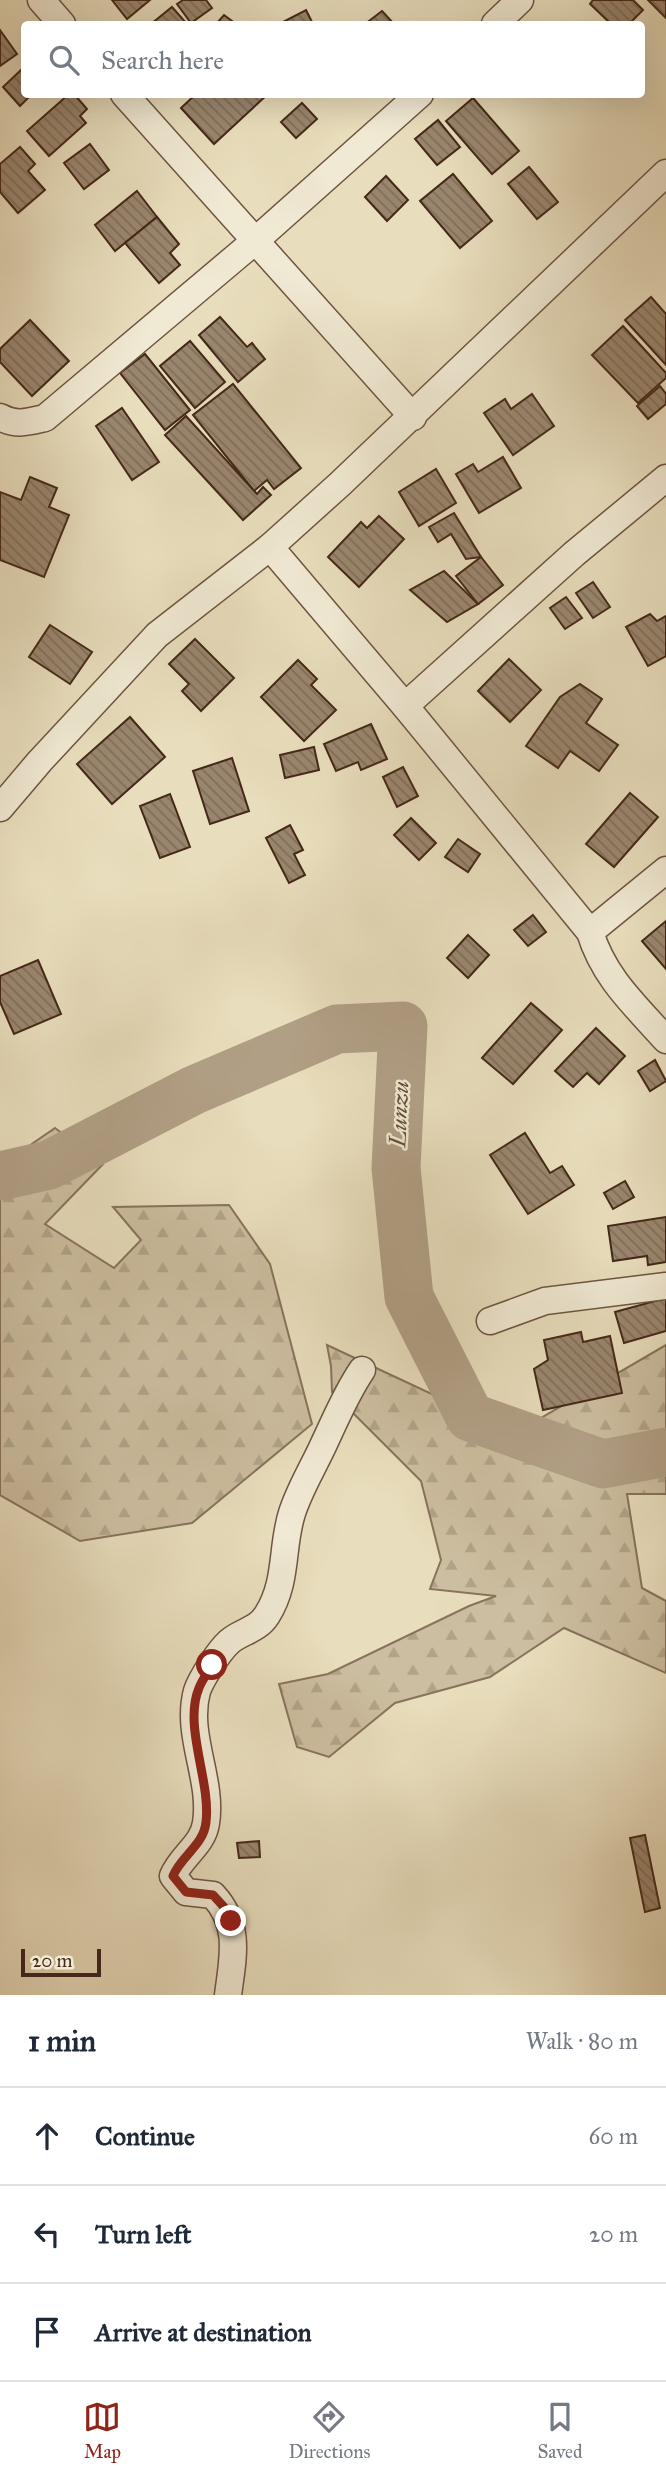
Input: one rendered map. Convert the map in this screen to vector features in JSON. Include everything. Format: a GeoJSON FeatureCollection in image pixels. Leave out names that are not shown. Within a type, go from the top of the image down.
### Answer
{"type":"FeatureCollection","features":[{"type":"Feature","properties":{"kind":"street"},"geometry":{"type":"LineString","coordinates":[[498,21],[520,0]]}},
{"type":"Feature","properties":{"kind":"street"},"geometry":{"type":"LineString","coordinates":[[128,98],[413,417]]}},
{"type":"Feature","properties":{"kind":"street"},"geometry":{"type":"LineString","coordinates":[[0,417],[23,424],[45,418],[255,241],[416,98]]}},
{"type":"Feature","properties":{"kind":"street"},"geometry":{"type":"LineString","coordinates":[[0,808],[157,635],[270,547],[413,417],[666,173]]}},
{"type":"Feature","properties":{"kind":"street"},"geometry":{"type":"LineString","coordinates":[[405,706],[574,554],[666,478]]}},
{"type":"Feature","properties":{"kind":"street"},"geometry":{"type":"LineString","coordinates":[[270,547],[405,706],[590,932],[600,959],[616,985],[666,1040]]}},
{"type":"Feature","properties":{"kind":"street"},"geometry":{"type":"LineString","coordinates":[[590,932],[666,870]]}},
{"type":"Feature","properties":{"kind":"street"},"geometry":{"type":"LineString","coordinates":[[490,1321],[545,1301],[666,1286]]}},
{"type":"Feature","properties":{"kind":"street"},"geometry":{"type":"LineString","coordinates":[[228,1995],[232,1949],[231,1921],[224,1907],[213,1895],[186,1892],[173,1876],[206,1826],[208,1801],[196,1740],[198,1690],[226,1645],[260,1625],[268,1613],[279,1590],[291,1515],[349,1390],[362,1370]]}},
{"type":"Feature","properties":{"kind":"green space"},"geometry":{"type":"Polygon","coordinates":[[[55,1128],[103,1164],[45,1224],[114,1268],[141,1240],[113,1207],[229,1205],[270,1264],[312,1424],[192,1523],[80,1541],[0,1495],[0,1166],[55,1128]]]}},
{"type":"Feature","properties":{"kind":"green space"},"geometry":{"type":"Polygon","coordinates":[[[327,1345],[515,1433],[666,1345],[666,1494],[627,1494],[642,1588],[666,1601],[666,1673],[564,1628],[490,1677],[395,1703],[329,1757],[297,1747],[279,1684],[328,1674],[469,1606],[496,1596],[430,1589],[441,1560],[421,1481],[332,1392],[327,1345]]]}},
{"type":"Feature","properties":{"kind":"building"},"geometry":{"type":"Polygon","coordinates":[[[112,0],[150,0],[127,19],[112,0]]]}},
{"type":"Feature","properties":{"kind":"building"},"geometry":{"type":"Polygon","coordinates":[[[183,0],[206,0],[212,8],[194,21],[190,21],[177,4],[183,0]]]}},
{"type":"Feature","properties":{"kind":"building"},"geometry":{"type":"Polygon","coordinates":[[[593,0],[633,0],[643,10],[632,21],[608,21],[590,4],[593,0]]]}},
{"type":"Feature","properties":{"kind":"building"},"geometry":{"type":"Polygon","coordinates":[[[648,0],[666,0],[666,18],[648,0]]]}},
{"type":"Feature","properties":{"kind":"building"},"geometry":{"type":"Polygon","coordinates":[[[172,7],[184,21],[155,21],[172,7]]]}},
{"type":"Feature","properties":{"kind":"building"},"geometry":{"type":"Polygon","coordinates":[[[306,10],[312,21],[285,21],[306,10]]]}},
{"type":"Feature","properties":{"kind":"building"},"geometry":{"type":"Polygon","coordinates":[[[382,11],[391,21],[369,21],[382,11]]]}},
{"type":"Feature","properties":{"kind":"building"},"geometry":{"type":"Polygon","coordinates":[[[224,15],[232,21],[219,21],[224,15]]]}},
{"type":"Feature","properties":{"kind":"building"},"geometry":{"type":"Polygon","coordinates":[[[0,30],[17,54],[0,66],[0,30]]]}},
{"type":"Feature","properties":{"kind":"building"},"geometry":{"type":"Polygon","coordinates":[[[21,70],[21,98],[28,98],[20,106],[3,87],[21,70]]]}},
{"type":"Feature","properties":{"kind":"building"},"geometry":{"type":"Polygon","coordinates":[[[64,98],[77,98],[87,109],[80,116],[86,123],[49,156],[27,131],[64,98]]]}},
{"type":"Feature","properties":{"kind":"building"},"geometry":{"type":"Polygon","coordinates":[[[192,98],[264,98],[214,144],[181,108],[192,98]]]}},
{"type":"Feature","properties":{"kind":"building"},"geometry":{"type":"Polygon","coordinates":[[[473,98],[519,151],[492,174],[446,121],[473,98]]]}},
{"type":"Feature","properties":{"kind":"building"},"geometry":{"type":"Polygon","coordinates":[[[302,103],[317,119],[296,138],[281,122],[302,103]]]}},
{"type":"Feature","properties":{"kind":"building"},"geometry":{"type":"Polygon","coordinates":[[[438,120],[460,147],[437,165],[415,139],[438,120]]]}},
{"type":"Feature","properties":{"kind":"building"},"geometry":{"type":"Polygon","coordinates":[[[90,144],[109,170],[84,189],[64,163],[90,144]]]}},
{"type":"Feature","properties":{"kind":"building"},"geometry":{"type":"Polygon","coordinates":[[[20,147],[35,164],[28,171],[45,190],[18,213],[0,192],[0,164],[20,147]]]}},
{"type":"Feature","properties":{"kind":"building"},"geometry":{"type":"Polygon","coordinates":[[[529,167],[558,202],[537,219],[508,184],[529,167]]]}},
{"type":"Feature","properties":{"kind":"building"},"geometry":{"type":"Polygon","coordinates":[[[453,174],[492,221],[460,248],[420,201],[453,174]]]}},
{"type":"Feature","properties":{"kind":"building"},"geometry":{"type":"Polygon","coordinates":[[[386,176],[408,200],[387,221],[365,197],[386,176]]]}},
{"type":"Feature","properties":{"kind":"building"},"geometry":{"type":"Polygon","coordinates":[[[137,191],[157,217],[115,251],[95,225],[137,191]]]}},
{"type":"Feature","properties":{"kind":"building"},"geometry":{"type":"Polygon","coordinates":[[[157,217],[179,244],[170,253],[180,265],[159,283],[125,243],[157,217]]]}},
{"type":"Feature","properties":{"kind":"building"},"geometry":{"type":"Polygon","coordinates":[[[651,297],[666,314],[666,365],[625,320],[651,297]]]}},
{"type":"Feature","properties":{"kind":"building"},"geometry":{"type":"Polygon","coordinates":[[[220,317],[247,347],[252,343],[265,359],[238,382],[199,335],[220,317]]]}},
{"type":"Feature","properties":{"kind":"building"},"geometry":{"type":"Polygon","coordinates":[[[30,320],[69,361],[32,396],[0,362],[0,349],[30,320]]]}},
{"type":"Feature","properties":{"kind":"building"},"geometry":{"type":"Polygon","coordinates":[[[623,326],[666,373],[666,378],[638,403],[592,355],[623,326]]]}},
{"type":"Feature","properties":{"kind":"building"},"geometry":{"type":"Polygon","coordinates":[[[190,341],[225,382],[195,408],[160,366],[190,341]]]}},
{"type":"Feature","properties":{"kind":"building"},"geometry":{"type":"Polygon","coordinates":[[[145,354],[190,410],[165,430],[120,373],[145,354]]]}},
{"type":"Feature","properties":{"kind":"building"},"geometry":{"type":"Polygon","coordinates":[[[233,384],[301,468],[274,489],[267,480],[254,491],[193,415],[233,384]]]}},
{"type":"Feature","properties":{"kind":"building"},"geometry":{"type":"Polygon","coordinates":[[[660,386],[666,394],[666,404],[648,419],[637,406],[660,386]]]}},
{"type":"Feature","properties":{"kind":"building"},"geometry":{"type":"Polygon","coordinates":[[[532,394],[554,426],[513,455],[484,413],[505,399],[511,409],[532,394]]]}},
{"type":"Feature","properties":{"kind":"building"},"geometry":{"type":"Polygon","coordinates":[[[122,408],[159,462],[132,480],[96,426],[122,408]]]}},
{"type":"Feature","properties":{"kind":"building"},"geometry":{"type":"Polygon","coordinates":[[[186,416],[257,494],[263,487],[271,495],[243,520],[165,435],[186,416]]]}},
{"type":"Feature","properties":{"kind":"building"},"geometry":{"type":"Polygon","coordinates":[[[503,457],[521,488],[479,513],[456,474],[473,464],[478,472],[503,457]]]}},
{"type":"Feature","properties":{"kind":"building"},"geometry":{"type":"Polygon","coordinates":[[[436,469],[456,503],[419,526],[399,492],[436,469]]]}},
{"type":"Feature","properties":{"kind":"building"},"geometry":{"type":"Polygon","coordinates":[[[30,477],[57,488],[49,507],[69,515],[44,577],[0,560],[0,492],[21,500],[30,477]]]}},
{"type":"Feature","properties":{"kind":"building"},"geometry":{"type":"Polygon","coordinates":[[[454,513],[481,557],[466,559],[451,534],[438,542],[429,527],[454,513]]]}},
{"type":"Feature","properties":{"kind":"building"},"geometry":{"type":"Polygon","coordinates":[[[379,516],[404,539],[359,587],[328,557],[361,522],[367,528],[379,516]]]}},
{"type":"Feature","properties":{"kind":"building"},"geometry":{"type":"Polygon","coordinates":[[[481,557],[503,585],[478,604],[456,576],[481,557]]]}},
{"type":"Feature","properties":{"kind":"building"},"geometry":{"type":"Polygon","coordinates":[[[444,571],[478,604],[447,622],[410,590],[444,571]]]}},
{"type":"Feature","properties":{"kind":"building"},"geometry":{"type":"Polygon","coordinates":[[[593,582],[610,607],[593,618],[576,593],[593,582]]]}},
{"type":"Feature","properties":{"kind":"building"},"geometry":{"type":"Polygon","coordinates":[[[566,597],[582,618],[565,629],[550,608],[566,597]]]}},
{"type":"Feature","properties":{"kind":"building"},"geometry":{"type":"Polygon","coordinates":[[[650,614],[657,621],[666,616],[666,656],[648,666],[626,627],[650,614]]]}},
{"type":"Feature","properties":{"kind":"building"},"geometry":{"type":"Polygon","coordinates":[[[50,625],[92,652],[70,684],[29,657],[50,625]]]}},
{"type":"Feature","properties":{"kind":"building"},"geometry":{"type":"Polygon","coordinates":[[[195,639],[234,678],[201,711],[182,691],[189,684],[169,664],[195,639]]]}},
{"type":"Feature","properties":{"kind":"building"},"geometry":{"type":"Polygon","coordinates":[[[509,659],[541,690],[510,722],[478,691],[509,659]]]}},
{"type":"Feature","properties":{"kind":"building"},"geometry":{"type":"Polygon","coordinates":[[[298,660],[317,679],[311,685],[336,710],[304,741],[261,697],[298,660]]]}},
{"type":"Feature","properties":{"kind":"building"},"geometry":{"type":"Polygon","coordinates":[[[580,684],[602,699],[586,723],[618,745],[599,771],[570,751],[558,768],[526,746],[560,697],[580,684]]]}},
{"type":"Feature","properties":{"kind":"building"},"geometry":{"type":"Polygon","coordinates":[[[130,717],[165,757],[112,804],[77,764],[130,717]]]}},
{"type":"Feature","properties":{"kind":"building"},"geometry":{"type":"Polygon","coordinates":[[[371,724],[387,759],[361,770],[358,762],[336,771],[324,744],[371,724]]]}},
{"type":"Feature","properties":{"kind":"building"},"geometry":{"type":"Polygon","coordinates":[[[314,747],[319,770],[285,778],[280,755],[314,747]]]}},
{"type":"Feature","properties":{"kind":"building"},"geometry":{"type":"Polygon","coordinates":[[[232,758],[249,811],[210,824],[193,771],[232,758]]]}},
{"type":"Feature","properties":{"kind":"building"},"geometry":{"type":"Polygon","coordinates":[[[403,767],[418,796],[397,807],[383,777],[403,767]]]}},
{"type":"Feature","properties":{"kind":"building"},"geometry":{"type":"Polygon","coordinates":[[[630,793],[658,817],[614,867],[586,844],[630,793]]]}},
{"type":"Feature","properties":{"kind":"building"},"geometry":{"type":"Polygon","coordinates":[[[170,794],[190,847],[160,858],[140,806],[170,794]]]}},
{"type":"Feature","properties":{"kind":"building"},"geometry":{"type":"Polygon","coordinates":[[[411,818],[436,843],[419,860],[394,835],[411,818]]]}},
{"type":"Feature","properties":{"kind":"building"},"geometry":{"type":"Polygon","coordinates":[[[290,825],[303,850],[294,854],[305,875],[289,883],[266,838],[290,825]]]}},
{"type":"Feature","properties":{"kind":"building"},"geometry":{"type":"Polygon","coordinates":[[[458,839],[480,854],[468,872],[445,857],[458,839]]]}},
{"type":"Feature","properties":{"kind":"building"},"geometry":{"type":"Polygon","coordinates":[[[533,915],[546,932],[528,946],[514,930],[533,915]]]}},
{"type":"Feature","properties":{"kind":"building"},"geometry":{"type":"Polygon","coordinates":[[[666,921],[666,969],[642,941],[666,921]]]}},
{"type":"Feature","properties":{"kind":"building"},"geometry":{"type":"Polygon","coordinates":[[[468,935],[489,955],[468,978],[447,958],[468,935]]]}},
{"type":"Feature","properties":{"kind":"building"},"geometry":{"type":"Polygon","coordinates":[[[38,960],[61,1014],[14,1034],[0,1002],[0,976],[38,960]]]}},
{"type":"Feature","properties":{"kind":"building"},"geometry":{"type":"Polygon","coordinates":[[[531,1003],[562,1030],[513,1084],[482,1058],[531,1003]]]}},
{"type":"Feature","properties":{"kind":"building"},"geometry":{"type":"Polygon","coordinates":[[[596,1028],[625,1056],[599,1084],[587,1073],[573,1087],[555,1071],[596,1028]]]}},
{"type":"Feature","properties":{"kind":"building"},"geometry":{"type":"Polygon","coordinates":[[[655,1060],[666,1081],[650,1091],[638,1071],[655,1060]]]}},
{"type":"Feature","properties":{"kind":"building"},"geometry":{"type":"Polygon","coordinates":[[[525,1133],[550,1173],[562,1166],[574,1185],[528,1214],[490,1155],[525,1133]]]}},
{"type":"Feature","properties":{"kind":"building"},"geometry":{"type":"Polygon","coordinates":[[[625,1181],[634,1197],[613,1209],[604,1193],[625,1181]]]}},
{"type":"Feature","properties":{"kind":"building"},"geometry":{"type":"Polygon","coordinates":[[[666,1217],[666,1262],[648,1265],[647,1256],[613,1261],[608,1226],[666,1217]]]}},
{"type":"Feature","properties":{"kind":"building"},"geometry":{"type":"Polygon","coordinates":[[[666,1298],[666,1331],[624,1343],[615,1312],[666,1298]]]}},
{"type":"Feature","properties":{"kind":"building"},"geometry":{"type":"Polygon","coordinates":[[[581,1332],[583,1342],[610,1336],[622,1393],[543,1410],[534,1369],[548,1360],[544,1340],[581,1332]]]}},
{"type":"Feature","properties":{"kind":"building"},"geometry":{"type":"Polygon","coordinates":[[[645,1835],[660,1908],[645,1912],[630,1838],[645,1835]]]}},
{"type":"Feature","properties":{"kind":"building"},"geometry":{"type":"Polygon","coordinates":[[[259,1841],[260,1857],[239,1858],[237,1843],[259,1841]]]}},
{"type":"Feature","properties":{"kind":"waterway","name":"Lunzu"},"geometry":{"type":"LineString","coordinates":[[0,1176],[49,1165],[194,1090],[337,1029],[403,1026],[396,1168],[409,1297],[470,1417],[603,1464],[666,1452]]}},
{"type":"Feature","properties":{"kind":"route"},"geometry":{"type":"LineString","coordinates":[[212,1665],[198,1690],[195,1714],[196,1740],[208,1801],[206,1826],[200,1839],[178,1865],[173,1876],[186,1892],[213,1895],[224,1907],[231,1921]]}}]}
